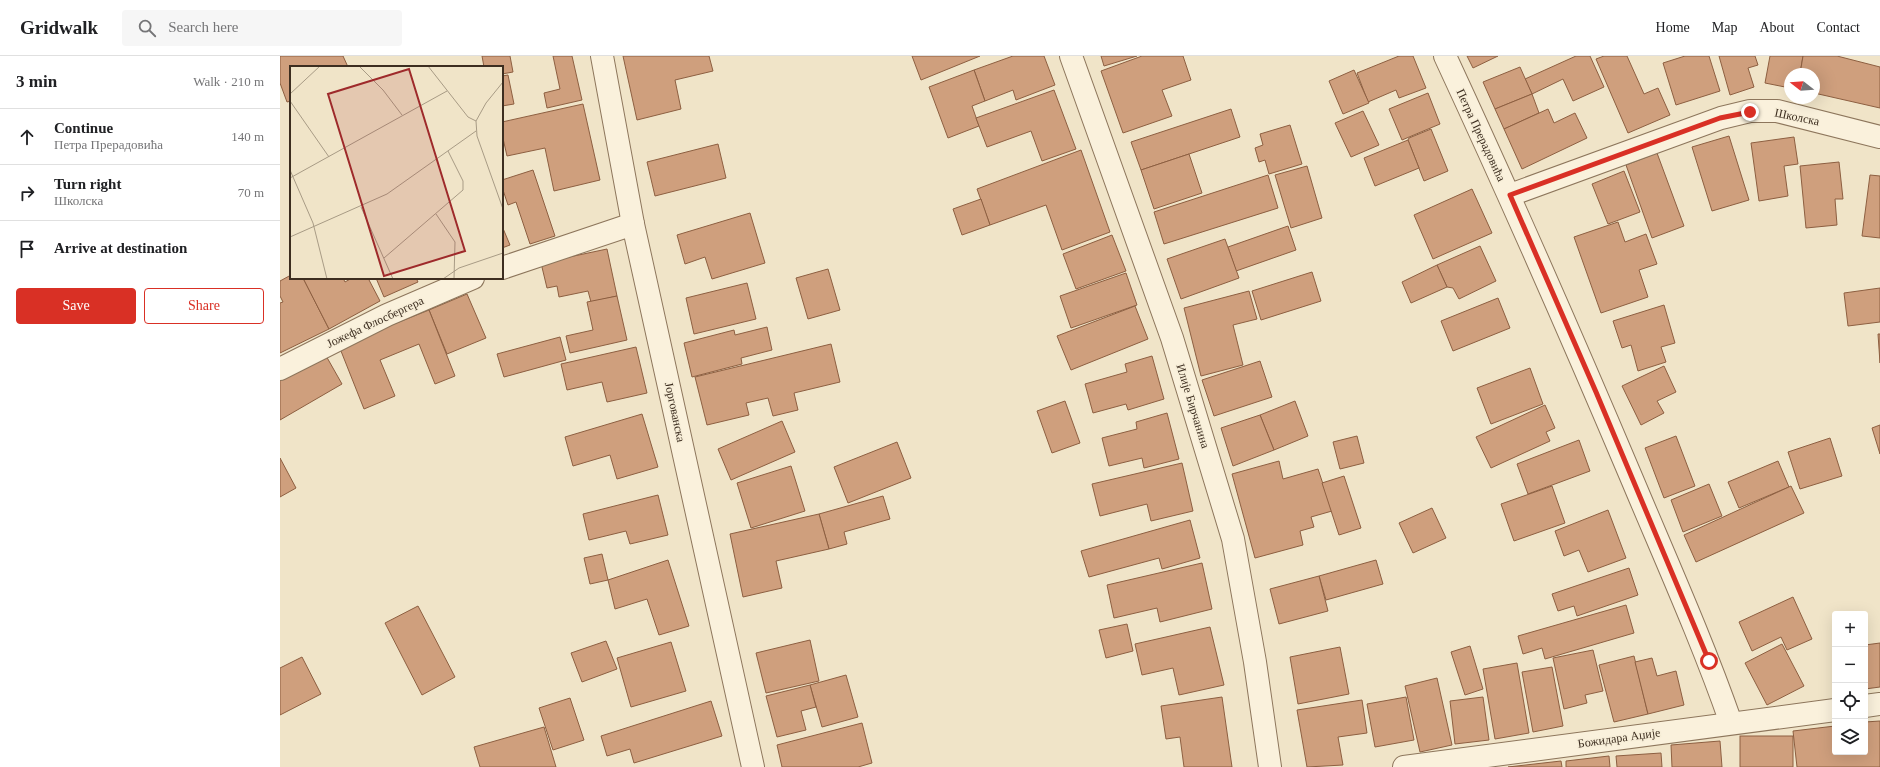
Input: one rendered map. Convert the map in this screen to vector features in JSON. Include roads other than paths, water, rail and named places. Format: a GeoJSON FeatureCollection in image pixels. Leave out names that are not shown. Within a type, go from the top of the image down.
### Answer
{"type":"FeatureCollection","features":[{"type":"Feature","properties":{"kind":"street","name":"Јоргованска"},"geometry":{"type":"LineString","coordinates":[[602,56],[633,224],[753,767]]}},
{"type":"Feature","properties":{"kind":"street","name":"Илије Бирчанина"},"geometry":{"type":"LineString","coordinates":[[1070,56],[1172,338],[1234,539],[1256,662],[1270,767]]}},
{"type":"Feature","properties":{"kind":"street","name":"Петра Прерадовића"},"geometry":{"type":"LineString","coordinates":[[1445,56],[1510,195],[1596,392],[1703,646],[1731,723]]}},
{"type":"Feature","properties":{"kind":"street","name":"Школска"},"geometry":{"type":"LineString","coordinates":[[1510,195],[1720,118],[1750,112],[1777,111],[1880,137]]}},
{"type":"Feature","properties":{"kind":"street"},"geometry":{"type":"LineString","coordinates":[[503,268],[633,224]]}},
{"type":"Feature","properties":{"kind":"street","name":"Јожефа Флосбергера"},"geometry":{"type":"LineString","coordinates":[[280,369],[307,354],[387,315],[471,279]]}},
{"type":"Feature","properties":{"kind":"street"},"geometry":{"type":"LineString","coordinates":[[1868,706],[1880,704]]}},
{"type":"Feature","properties":{"kind":"street","name":"Божидара Аџије"},"geometry":{"type":"LineString","coordinates":[[1404,767],[1832,710]]}}]}
